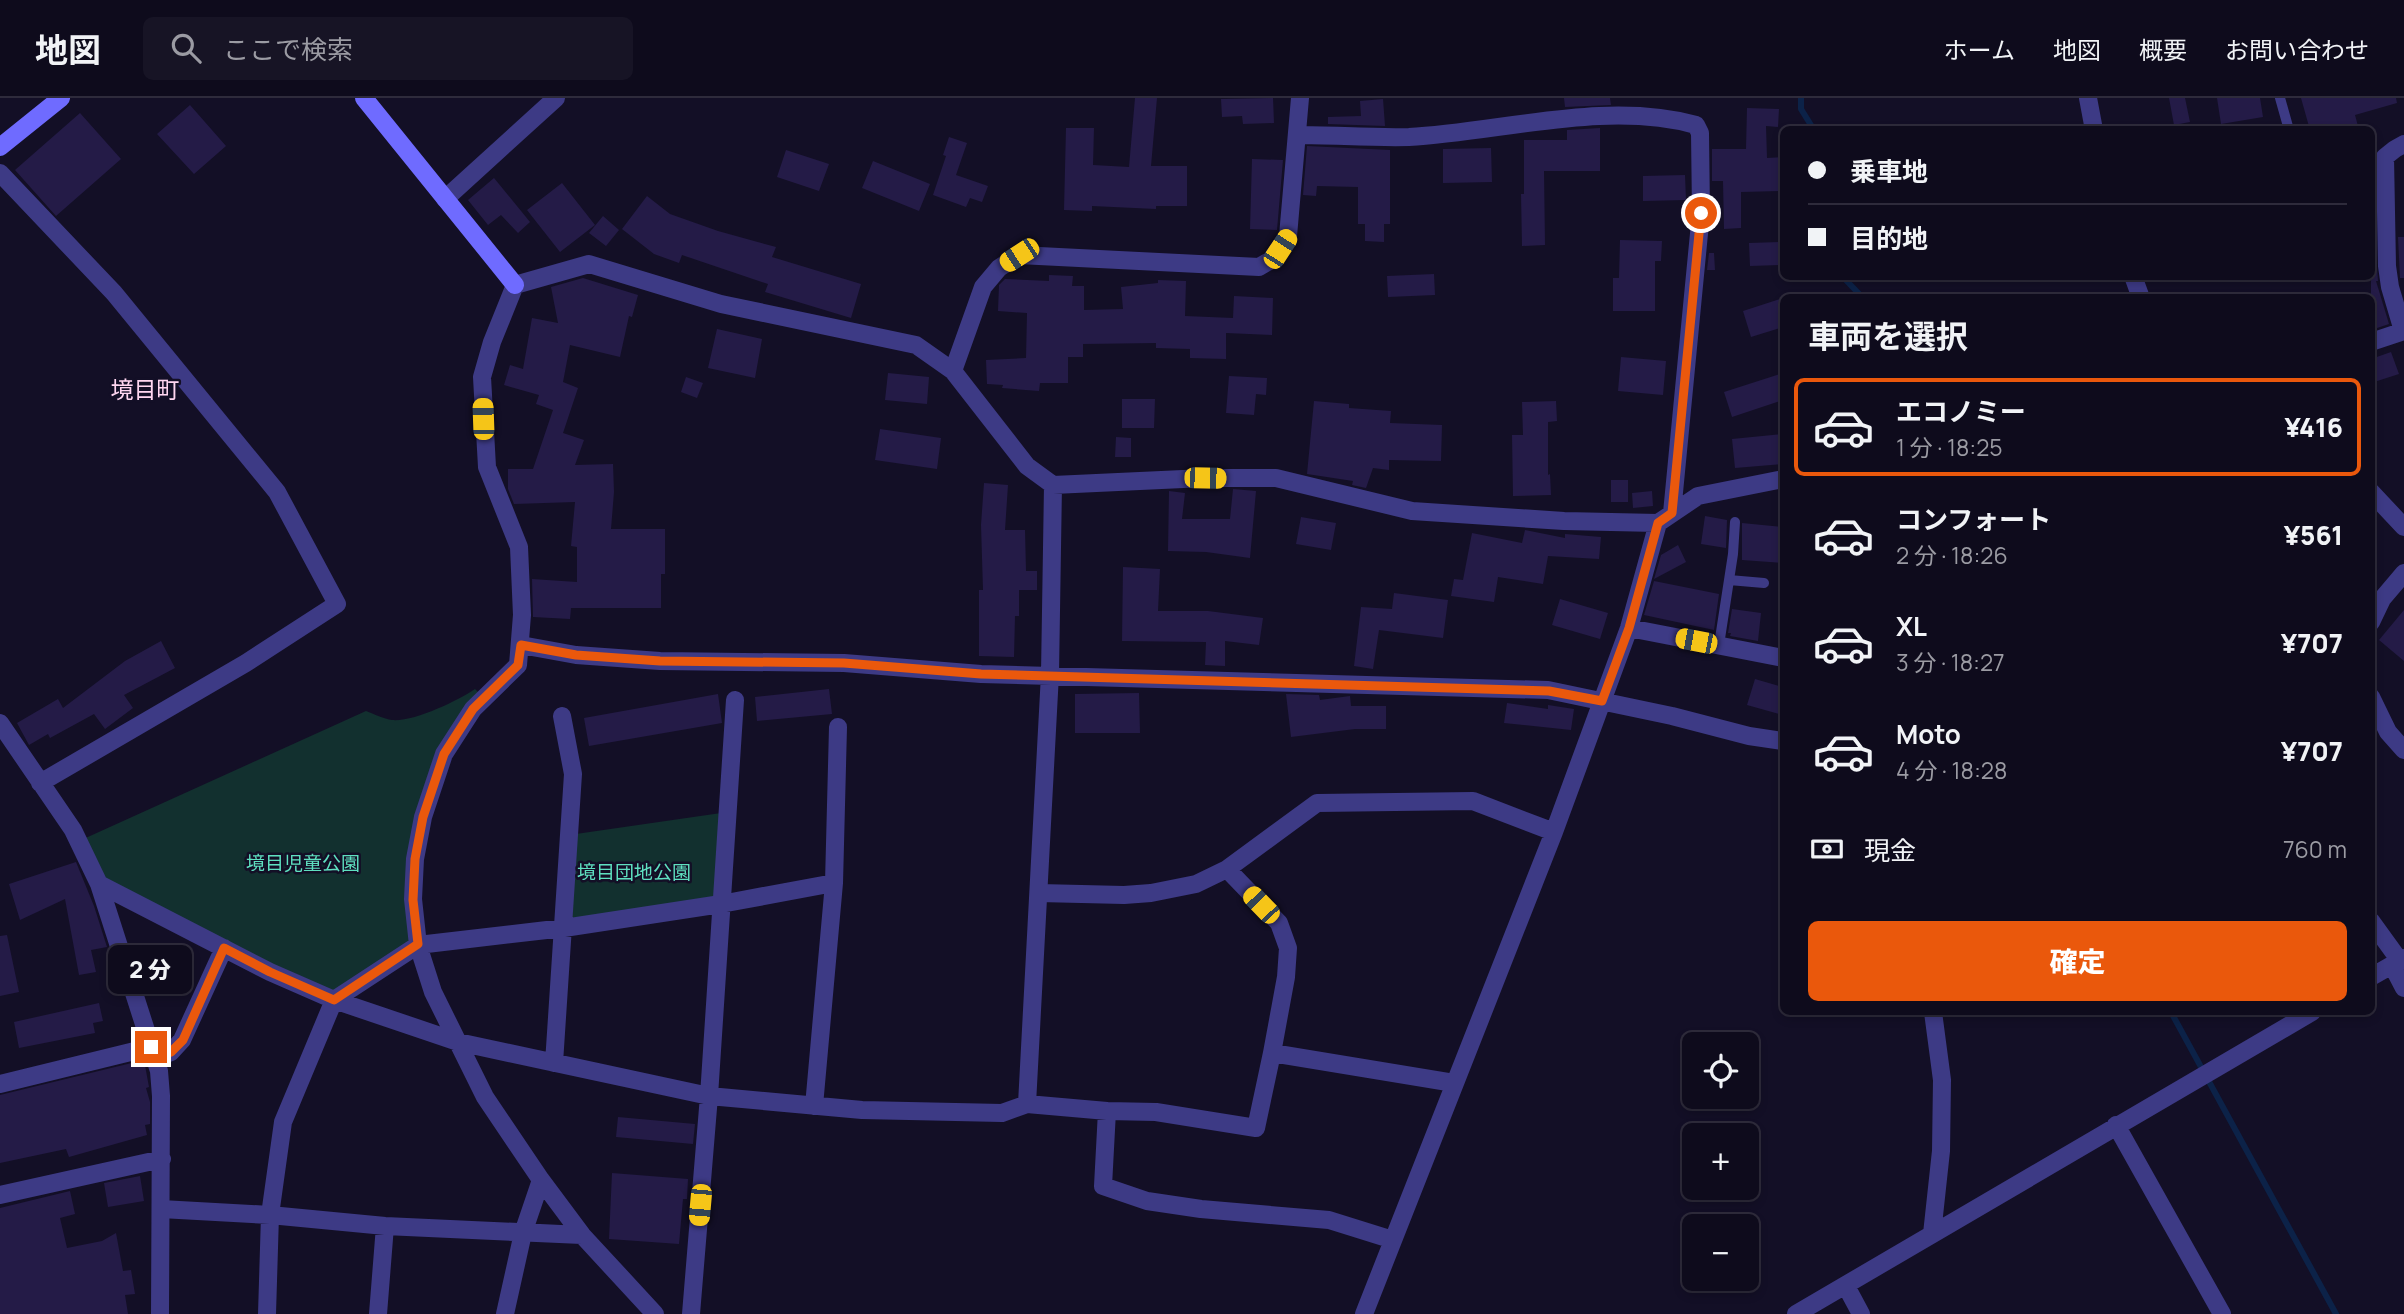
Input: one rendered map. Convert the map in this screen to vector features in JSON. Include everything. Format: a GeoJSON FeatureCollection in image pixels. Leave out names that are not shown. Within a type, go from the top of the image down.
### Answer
{"type":"FeatureCollection","features":[{"type":"Feature","properties":{"kind":"street"},"geometry":{"type":"LineString","coordinates":[[0,147],[61,98]]}},
{"type":"Feature","properties":{"kind":"street"},"geometry":{"type":"LineString","coordinates":[[364,98],[515,285]]}},
{"type":"Feature","properties":{"kind":"street"},"geometry":{"type":"LineString","coordinates":[[445,199],[556,98]]}},
{"type":"Feature","properties":{"kind":"street"},"geometry":{"type":"LineString","coordinates":[[953,371],[983,287],[999,268],[1019,255],[1259,267],[1271,260],[1288,236],[1300,98]]}},
{"type":"Feature","properties":{"kind":"street"},"geometry":{"type":"LineString","coordinates":[[2088,98],[2093,126]]}},
{"type":"Feature","properties":{"kind":"street"},"geometry":{"type":"LineString","coordinates":[[1297,135],[1408,137],[1514,127],[1553,119],[1618,116],[1679,120],[1696,125],[1700,133],[1701,213],[1665,518],[1629,628],[1554,832],[1364,1314]]}},
{"type":"Feature","properties":{"kind":"street"},"geometry":{"type":"LineString","coordinates":[[2375,341],[2404,331],[2390,287],[2379,174],[2385,158],[2404,144]]}},
{"type":"Feature","properties":{"kind":"street"},"geometry":{"type":"LineString","coordinates":[[0,173],[114,293],[277,492],[337,604],[246,663],[40,783]]}},
{"type":"Feature","properties":{"kind":"street"},"geometry":{"type":"LineString","coordinates":[[515,285],[589,264],[721,304],[916,345],[953,371],[1027,466],[1053,485],[1205,478],[1276,478],[1412,511],[1564,521],[1665,518],[1698,496],[1780,480]]}},
{"type":"Feature","properties":{"kind":"street"},"geometry":{"type":"LineString","coordinates":[[515,285],[492,342],[482,377],[487,467],[519,547],[521,645],[518,665],[473,709],[444,754],[423,817],[415,859],[413,900],[418,944],[433,992],[485,1097],[582,1235],[655,1314]]}},
{"type":"Feature","properties":{"kind":"street"},"geometry":{"type":"LineString","coordinates":[[1027,1104],[1051,674],[1053,485]]}},
{"type":"Feature","properties":{"kind":"street"},"geometry":{"type":"LineString","coordinates":[[2375,496],[2404,527]]}},
{"type":"Feature","properties":{"kind":"street"},"geometry":{"type":"LineString","coordinates":[[2375,614],[2382,599],[2404,573]]}},
{"type":"Feature","properties":{"kind":"street"},"geometry":{"type":"LineString","coordinates":[[1629,628],[1780,657]]}},
{"type":"Feature","properties":{"kind":"street"},"geometry":{"type":"LineString","coordinates":[[521,645],[576,655],[660,661],[844,663],[981,674],[1549,691],[1780,741]]}},
{"type":"Feature","properties":{"kind":"street"},"geometry":{"type":"LineString","coordinates":[[691,1314],[709,1096],[735,700]]}},
{"type":"Feature","properties":{"kind":"street"},"geometry":{"type":"LineString","coordinates":[[2375,705],[2388,732],[2404,750]]}},
{"type":"Feature","properties":{"kind":"street"},"geometry":{"type":"LineString","coordinates":[[554,1063],[573,774],[562,716]]}},
{"type":"Feature","properties":{"kind":"street"},"geometry":{"type":"LineString","coordinates":[[0,723],[73,830],[99,884],[153,1053],[161,1096],[160,1314]]}},
{"type":"Feature","properties":{"kind":"street"},"geometry":{"type":"LineString","coordinates":[[814,1106],[834,883],[838,727]]}},
{"type":"Feature","properties":{"kind":"street"},"geometry":{"type":"LineString","coordinates":[[1039,893],[1124,895],[1151,893],[1196,884],[1227,869],[1317,803],[1473,801],[1554,832]]}},
{"type":"Feature","properties":{"kind":"street"},"geometry":{"type":"LineString","coordinates":[[99,884],[270,972],[334,1000],[458,1042],[709,1096],[862,1110],[1002,1113],[1027,1104],[1156,1112],[1256,1128],[1286,977],[1288,948],[1279,923],[1227,869]]}},
{"type":"Feature","properties":{"kind":"street"},"geometry":{"type":"LineString","coordinates":[[267,1314],[270,1215],[283,1122],[334,1000],[418,944],[564,928],[722,904],[834,883]]}},
{"type":"Feature","properties":{"kind":"street"},"geometry":{"type":"LineString","coordinates":[[2375,927],[2399,962],[2404,988]]}},
{"type":"Feature","properties":{"kind":"street"},"geometry":{"type":"LineString","coordinates":[[0,1084],[153,1053],[171,1052],[183,1040],[224,948]]}},
{"type":"Feature","properties":{"kind":"street"},"geometry":{"type":"LineString","coordinates":[[2375,975],[2399,962]]}},
{"type":"Feature","properties":{"kind":"street"},"geometry":{"type":"LineString","coordinates":[[1932,1234],[1941,1151],[1942,1080],[1933,1015]]}},
{"type":"Feature","properties":{"kind":"street"},"geometry":{"type":"LineString","coordinates":[[1796,1314],[2307,1015]]}},
{"type":"Feature","properties":{"kind":"street"},"geometry":{"type":"LineString","coordinates":[[1272,1053],[1454,1083]]}},
{"type":"Feature","properties":{"kind":"street"},"geometry":{"type":"LineString","coordinates":[[1107,1111],[1102,1186],[1147,1201],[1201,1209],[1329,1220],[1392,1240]]}},
{"type":"Feature","properties":{"kind":"street"},"geometry":{"type":"LineString","coordinates":[[2116,1125],[2222,1314]]}},
{"type":"Feature","properties":{"kind":"street"},"geometry":{"type":"LineString","coordinates":[[0,1195],[162,1159]]}},
{"type":"Feature","properties":{"kind":"street"},"geometry":{"type":"LineString","coordinates":[[505,1314],[523,1233],[541,1180]]}},
{"type":"Feature","properties":{"kind":"street"},"geometry":{"type":"LineString","coordinates":[[161,1209],[270,1215],[385,1226],[582,1235]]}},
{"type":"Feature","properties":{"kind":"street"},"geometry":{"type":"LineString","coordinates":[[379,1314],[385,1226]]}},
{"type":"Feature","properties":{"kind":"street"},"geometry":{"type":"LineString","coordinates":[[1846,1286],[1861,1314]]}},
{"type":"Feature","properties":{"kind":"lane"},"geometry":{"type":"LineString","coordinates":[[2280,98],[2288,126]]}},
{"type":"Feature","properties":{"kind":"lane"},"geometry":{"type":"LineString","coordinates":[[1719,645],[1730,580],[1735,522]]}},
{"type":"Feature","properties":{"kind":"lane"},"geometry":{"type":"LineString","coordinates":[[1730,580],[1764,583]]}},
{"type":"Feature","properties":{"kind":"green space","name":"境目児童公園"},"geometry":{"type":"Polygon","coordinates":[[[475,689],[484,698],[473,709],[423,817],[418,945],[334,1000],[99,884],[79,841],[366,711],[392,720],[412,718],[447,705],[475,689]]]}},
{"type":"Feature","properties":{"kind":"green space","name":"境目団地公園"},"geometry":{"type":"Polygon","coordinates":[[[728,812],[721,904],[564,928],[569,835],[728,812]]]}},
{"type":"Feature","properties":{"kind":"building"},"geometry":{"type":"Polygon","coordinates":[[[1135,98],[1157,98],[1151,166],[1187,166],[1187,206],[1156,206],[1156,209],[1092,206],[1092,211],[1064,210],[1066,128],[1094,128],[1093,165],[1129,167],[1135,98]]]}},
{"type":"Feature","properties":{"kind":"building"},"geometry":{"type":"Polygon","coordinates":[[[1273,98],[1274,123],[1243,124],[1242,116],[1222,117],[1221,99],[1273,98]]]}},
{"type":"Feature","properties":{"kind":"building"},"geometry":{"type":"Polygon","coordinates":[[[1564,98],[1610,98],[1611,105],[1565,107],[1564,98]]]}},
{"type":"Feature","properties":{"kind":"building"},"geometry":{"type":"Polygon","coordinates":[[[2169,98],[2185,98],[2190,122],[2174,125],[2169,98]]]}},
{"type":"Feature","properties":{"kind":"building"},"geometry":{"type":"Polygon","coordinates":[[[2217,98],[2260,98],[2263,117],[2221,124],[2217,98]]]}},
{"type":"Feature","properties":{"kind":"building"},"geometry":{"type":"Polygon","coordinates":[[[2301,98],[2396,98],[2397,103],[2355,115],[2358,126],[2309,126],[2301,98]]]}},
{"type":"Feature","properties":{"kind":"building"},"geometry":{"type":"Polygon","coordinates":[[[1383,99],[1385,126],[1328,124],[1328,117],[1361,116],[1360,101],[1383,99]]]}},
{"type":"Feature","properties":{"kind":"building"},"geometry":{"type":"Polygon","coordinates":[[[190,105],[226,146],[194,174],[157,134],[190,105]]]}},
{"type":"Feature","properties":{"kind":"building"},"geometry":{"type":"Polygon","coordinates":[[[1747,108],[1779,109],[1778,127],[1766,126],[1767,158],[1780,157],[1780,191],[1741,192],[1741,228],[1724,229],[1723,181],[1712,181],[1712,149],[1746,149],[1747,108]]]}},
{"type":"Feature","properties":{"kind":"building"},"geometry":{"type":"Polygon","coordinates":[[[80,113],[121,159],[56,216],[15,170],[80,113]]]}},
{"type":"Feature","properties":{"kind":"building"},"geometry":{"type":"Polygon","coordinates":[[[1600,128],[1600,171],[1544,171],[1545,245],[1522,246],[1524,140],[1567,140],[1567,130],[1600,128]]]}},
{"type":"Feature","properties":{"kind":"building"},"geometry":{"type":"Polygon","coordinates":[[[949,137],[967,143],[956,175],[988,186],[982,202],[970,198],[966,207],[933,195],[946,156],[943,155],[949,137]]]}},
{"type":"Feature","properties":{"kind":"building"},"geometry":{"type":"Polygon","coordinates":[[[1307,146],[1390,150],[1390,224],[1384,224],[1384,242],[1365,241],[1365,224],[1358,224],[1358,187],[1317,186],[1316,196],[1303,195],[1307,146]]]}},
{"type":"Feature","properties":{"kind":"building"},"geometry":{"type":"Polygon","coordinates":[[[1491,148],[1492,182],[1443,183],[1443,149],[1491,148]]]}},
{"type":"Feature","properties":{"kind":"building"},"geometry":{"type":"Polygon","coordinates":[[[786,150],[829,164],[819,191],[777,177],[786,150]]]}},
{"type":"Feature","properties":{"kind":"building"},"geometry":{"type":"Polygon","coordinates":[[[1252,159],[1283,160],[1277,230],[1250,229],[1252,159]]]}},
{"type":"Feature","properties":{"kind":"building"},"geometry":{"type":"Polygon","coordinates":[[[873,161],[930,184],[919,211],[862,188],[873,161]]]}},
{"type":"Feature","properties":{"kind":"building"},"geometry":{"type":"Polygon","coordinates":[[[1685,175],[1686,200],[1643,201],[1643,176],[1685,175]]]}},
{"type":"Feature","properties":{"kind":"building"},"geometry":{"type":"Polygon","coordinates":[[[494,178],[530,222],[518,233],[501,215],[488,225],[468,200],[494,178]]]}},
{"type":"Feature","properties":{"kind":"building"},"geometry":{"type":"Polygon","coordinates":[[[562,183],[595,225],[560,252],[527,210],[562,183]]]}},
{"type":"Feature","properties":{"kind":"building"},"geometry":{"type":"Polygon","coordinates":[[[647,196],[670,214],[776,247],[772,257],[861,284],[851,318],[765,292],[768,284],[682,255],[679,263],[654,254],[622,229],[647,196]]]}},
{"type":"Feature","properties":{"kind":"building"},"geometry":{"type":"Polygon","coordinates":[[[603,216],[619,230],[606,246],[589,233],[603,216]]]}},
{"type":"Feature","properties":{"kind":"building"},"geometry":{"type":"Polygon","coordinates":[[[2398,237],[2404,237],[2404,278],[2400,278],[2398,237]]]}},
{"type":"Feature","properties":{"kind":"building"},"geometry":{"type":"Polygon","coordinates":[[[2375,238],[2376,281],[2389,324],[2375,329],[2375,294],[2371,294],[2371,280],[2375,280],[2375,238]]]}},
{"type":"Feature","properties":{"kind":"building"},"geometry":{"type":"Polygon","coordinates":[[[1620,240],[1662,241],[1661,261],[1655,261],[1655,311],[1613,311],[1613,278],[1619,278],[1620,240]]]}},
{"type":"Feature","properties":{"kind":"building"},"geometry":{"type":"Polygon","coordinates":[[[1780,242],[1780,265],[1750,266],[1749,243],[1780,242]]]}},
{"type":"Feature","properties":{"kind":"building"},"geometry":{"type":"Polygon","coordinates":[[[1709,253],[1714,253],[1715,270],[1707,270],[1709,253]]]}},
{"type":"Feature","properties":{"kind":"building"},"geometry":{"type":"Polygon","coordinates":[[[1434,274],[1435,295],[1388,297],[1387,276],[1434,274]]]}},
{"type":"Feature","properties":{"kind":"building"},"geometry":{"type":"Polygon","coordinates":[[[1049,275],[1073,276],[1072,286],[1084,286],[1084,310],[1123,309],[1121,287],[1158,283],[1158,280],[1186,281],[1185,316],[1233,318],[1234,296],[1273,298],[1272,335],[1226,333],[1226,359],[1190,358],[1190,349],[1156,348],[1156,343],[1083,344],[1083,357],[1068,357],[1068,383],[1040,383],[1039,391],[987,384],[986,360],[1026,358],[1027,313],[998,311],[999,285],[1005,279],[1049,281],[1049,275]]]}},
{"type":"Feature","properties":{"kind":"building"},"geometry":{"type":"Polygon","coordinates":[[[583,278],[638,295],[632,317],[629,316],[620,357],[570,345],[563,382],[578,388],[563,433],[584,440],[575,465],[613,464],[611,529],[665,529],[665,574],[661,574],[661,608],[571,608],[570,619],[533,617],[532,579],[577,582],[577,547],[571,546],[575,502],[514,504],[508,489],[508,469],[533,469],[553,410],[536,404],[539,395],[504,385],[510,365],[523,369],[532,318],[558,323],[551,287],[583,278]]]}},
{"type":"Feature","properties":{"kind":"building"},"geometry":{"type":"Polygon","coordinates":[[[1780,299],[1780,328],[1751,337],[1743,311],[1780,299]]]}},
{"type":"Feature","properties":{"kind":"building"},"geometry":{"type":"Polygon","coordinates":[[[717,329],[762,339],[755,378],[708,368],[717,329]]]}},
{"type":"Feature","properties":{"kind":"building"},"geometry":{"type":"Polygon","coordinates":[[[2391,352],[2399,374],[2375,382],[2375,358],[2391,352]]]}},
{"type":"Feature","properties":{"kind":"building"},"geometry":{"type":"Polygon","coordinates":[[[1621,357],[1666,361],[1663,395],[1618,391],[1621,357]]]}},
{"type":"Feature","properties":{"kind":"building"},"geometry":{"type":"Polygon","coordinates":[[[888,373],[929,377],[927,404],[885,400],[888,373]]]}},
{"type":"Feature","properties":{"kind":"building"},"geometry":{"type":"Polygon","coordinates":[[[1780,374],[1780,401],[1732,417],[1724,392],[1780,374]]]}},
{"type":"Feature","properties":{"kind":"building"},"geometry":{"type":"Polygon","coordinates":[[[1229,376],[1267,378],[1266,395],[1256,394],[1254,415],[1226,413],[1229,376]]]}},
{"type":"Feature","properties":{"kind":"building"},"geometry":{"type":"Polygon","coordinates":[[[686,377],[703,383],[697,398],[681,392],[686,377]]]}},
{"type":"Feature","properties":{"kind":"building"},"geometry":{"type":"Polygon","coordinates":[[[1122,399],[1155,399],[1154,428],[1122,428],[1122,399]]]}},
{"type":"Feature","properties":{"kind":"building"},"geometry":{"type":"Polygon","coordinates":[[[1314,401],[1349,404],[1349,408],[1391,411],[1390,423],[1442,425],[1441,461],[1389,460],[1389,470],[1373,468],[1366,488],[1352,485],[1353,481],[1307,474],[1314,401]]]}},
{"type":"Feature","properties":{"kind":"building"},"geometry":{"type":"Polygon","coordinates":[[[1556,401],[1557,421],[1548,422],[1548,475],[1550,474],[1551,495],[1513,496],[1512,435],[1523,435],[1522,402],[1556,401]]]}},
{"type":"Feature","properties":{"kind":"building"},"geometry":{"type":"Polygon","coordinates":[[[880,429],[941,438],[937,469],[875,460],[880,429]]]}},
{"type":"Feature","properties":{"kind":"building"},"geometry":{"type":"Polygon","coordinates":[[[1780,434],[1780,464],[1735,468],[1732,439],[1780,434]]]}},
{"type":"Feature","properties":{"kind":"building"},"geometry":{"type":"Polygon","coordinates":[[[1116,437],[1131,438],[1131,457],[1115,457],[1116,437]]]}},
{"type":"Feature","properties":{"kind":"building"},"geometry":{"type":"Polygon","coordinates":[[[1611,480],[1628,480],[1628,502],[1611,502],[1611,480]]]}},
{"type":"Feature","properties":{"kind":"building"},"geometry":{"type":"Polygon","coordinates":[[[984,483],[1008,485],[1005,530],[1025,530],[1026,571],[1037,571],[1037,590],[1019,590],[1014,657],[979,656],[984,483]]]}},
{"type":"Feature","properties":{"kind":"building"},"geometry":{"type":"Polygon","coordinates":[[[1233,489],[1256,491],[1250,558],[1206,552],[1168,551],[1169,491],[1185,493],[1182,519],[1230,519],[1233,489]]]}},
{"type":"Feature","properties":{"kind":"building"},"geometry":{"type":"Polygon","coordinates":[[[1652,491],[1653,506],[1633,508],[1632,493],[1652,491]]]}},
{"type":"Feature","properties":{"kind":"building"},"geometry":{"type":"Polygon","coordinates":[[[1705,516],[1727,520],[1726,548],[1701,544],[1705,516]]]}},
{"type":"Feature","properties":{"kind":"building"},"geometry":{"type":"Polygon","coordinates":[[[1301,517],[1336,523],[1331,550],[1296,544],[1301,517]]]}},
{"type":"Feature","properties":{"kind":"building"},"geometry":{"type":"Polygon","coordinates":[[[1742,523],[1780,527],[1780,563],[1742,560],[1742,523]]]}},
{"type":"Feature","properties":{"kind":"building"},"geometry":{"type":"Polygon","coordinates":[[[1525,530],[1565,538],[1565,534],[1601,537],[1599,559],[1548,556],[1543,584],[1498,577],[1494,602],[1451,596],[1454,579],[1463,580],[1472,533],[1522,543],[1525,530]]]}},
{"type":"Feature","properties":{"kind":"building"},"geometry":{"type":"Polygon","coordinates":[[[1678,545],[1686,562],[1654,579],[1661,555],[1678,545]]]}},
{"type":"Feature","properties":{"kind":"building"},"geometry":{"type":"Polygon","coordinates":[[[1123,567],[1160,569],[1158,611],[1208,611],[1263,618],[1259,645],[1225,641],[1225,666],[1205,665],[1206,642],[1122,641],[1123,567]]]}},
{"type":"Feature","properties":{"kind":"building"},"geometry":{"type":"Polygon","coordinates":[[[1654,581],[1719,594],[1714,630],[1644,615],[1654,581]]]}},
{"type":"Feature","properties":{"kind":"building"},"geometry":{"type":"Polygon","coordinates":[[[1394,593],[1448,600],[1443,638],[1379,630],[1373,669],[1354,666],[1361,607],[1392,609],[1394,593]]]}},
{"type":"Feature","properties":{"kind":"building"},"geometry":{"type":"Polygon","coordinates":[[[1560,599],[1608,613],[1600,639],[1552,625],[1560,599]]]}},
{"type":"Feature","properties":{"kind":"building"},"geometry":{"type":"Polygon","coordinates":[[[1732,609],[1761,613],[1758,641],[1730,636],[1731,633],[1728,633],[1732,609]]]}},
{"type":"Feature","properties":{"kind":"building"},"geometry":{"type":"Polygon","coordinates":[[[2404,610],[2404,661],[2379,640],[2404,610]]]}},
{"type":"Feature","properties":{"kind":"building"},"geometry":{"type":"Polygon","coordinates":[[[161,641],[175,668],[124,695],[133,708],[105,729],[94,714],[50,738],[48,734],[29,745],[17,723],[58,699],[63,708],[125,661],[161,641]]]}},
{"type":"Feature","properties":{"kind":"building"},"geometry":{"type":"Polygon","coordinates":[[[1755,679],[1780,686],[1780,714],[1747,705],[1755,679]]]}},
{"type":"Feature","properties":{"kind":"building"},"geometry":{"type":"Polygon","coordinates":[[[829,689],[832,714],[757,721],[755,697],[829,689]]]}},
{"type":"Feature","properties":{"kind":"building"},"geometry":{"type":"Polygon","coordinates":[[[1139,693],[1140,733],[1075,733],[1075,694],[1139,693]]]}},
{"type":"Feature","properties":{"kind":"building"},"geometry":{"type":"Polygon","coordinates":[[[718,694],[722,723],[589,746],[584,718],[718,694]]]}},
{"type":"Feature","properties":{"kind":"building"},"geometry":{"type":"Polygon","coordinates":[[[1286,694],[1319,695],[1320,700],[1350,696],[1351,706],[1386,706],[1386,729],[1355,729],[1291,737],[1286,694]]]}},
{"type":"Feature","properties":{"kind":"building"},"geometry":{"type":"Polygon","coordinates":[[[1507,703],[1548,709],[1548,705],[1574,709],[1571,730],[1504,723],[1507,703]]]}},
{"type":"Feature","properties":{"kind":"building"},"geometry":{"type":"Polygon","coordinates":[[[76,862],[107,947],[91,950],[96,972],[79,975],[65,899],[20,920],[9,884],[76,862]]]}},
{"type":"Feature","properties":{"kind":"building"},"geometry":{"type":"Polygon","coordinates":[[[7,935],[19,992],[0,996],[0,936],[7,935]]]}},
{"type":"Feature","properties":{"kind":"building"},"geometry":{"type":"Polygon","coordinates":[[[99,1003],[103,1021],[93,1023],[95,1033],[19,1048],[14,1022],[99,1003]]]}},
{"type":"Feature","properties":{"kind":"building"},"geometry":{"type":"Polygon","coordinates":[[[144,1060],[150,1102],[150,1124],[145,1125],[147,1135],[69,1157],[66,1149],[0,1163],[0,1095],[144,1060]]]}},
{"type":"Feature","properties":{"kind":"building"},"geometry":{"type":"Polygon","coordinates":[[[618,1117],[695,1124],[693,1144],[616,1137],[618,1117]]]}},
{"type":"Feature","properties":{"kind":"building"},"geometry":{"type":"Polygon","coordinates":[[[612,1173],[688,1179],[687,1199],[683,1199],[679,1244],[609,1239],[612,1173]]]}},
{"type":"Feature","properties":{"kind":"building"},"geometry":{"type":"Polygon","coordinates":[[[140,1176],[144,1201],[108,1207],[104,1183],[140,1176]]]}},
{"type":"Feature","properties":{"kind":"building"},"geometry":{"type":"Polygon","coordinates":[[[70,1191],[75,1214],[60,1218],[67,1248],[102,1241],[116,1233],[123,1271],[131,1270],[135,1294],[125,1295],[128,1314],[0,1314],[0,1208],[70,1191]]]}},
{"type":"Feature","properties":{"kind":"waterway"},"geometry":{"type":"LineString","coordinates":[[1801,98],[1801,109],[1812,126]]}},
{"type":"Feature","properties":{"kind":"waterway"},"geometry":{"type":"LineString","coordinates":[[1846,280],[1859,294]]}},
{"type":"Feature","properties":{"kind":"waterway"},"geometry":{"type":"LineString","coordinates":[[2173,1015],[2336,1314]]}},
{"type":"Feature","properties":{"kind":"district","name":"境目町"},"geometry":{"type":"Point","coordinates":[145,390]}},
{"type":"Feature","properties":{"kind":"route"},"geometry":{"type":"LineString","coordinates":[[151,1047],[155,1058],[171,1052],[183,1040],[224,948],[334,1000],[418,944],[413,900],[415,859],[423,817],[444,754],[473,709],[518,665],[521,645],[576,655],[660,661],[844,663],[981,674],[1549,691],[1602,701],[1629,628],[1658,523],[1672,513],[1701,213]]}}]}
